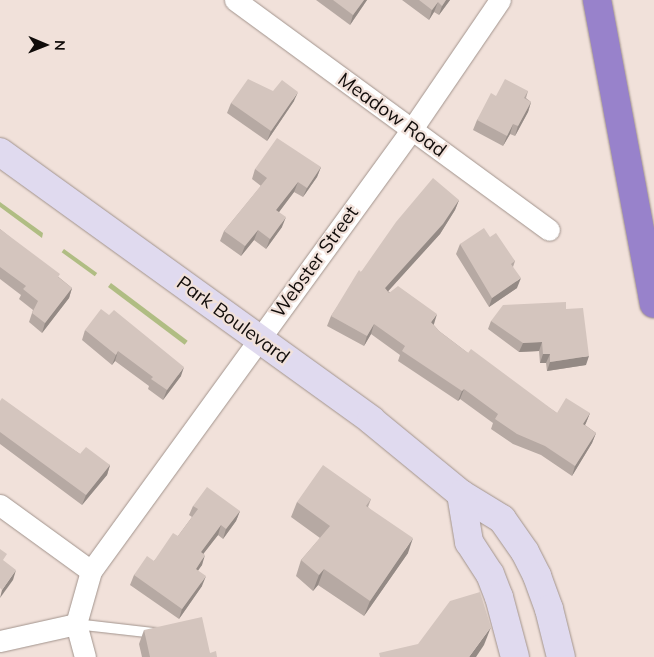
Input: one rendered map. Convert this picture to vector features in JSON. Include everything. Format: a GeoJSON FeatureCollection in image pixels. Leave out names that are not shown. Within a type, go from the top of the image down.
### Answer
{"type":"FeatureCollection","features":[{"type":"Feature","properties":{"kind":"highway"},"geometry":{"type":"LineString","coordinates":[[598,0],[654,304]]}},
{"type":"Feature","properties":{"kind":"street","name":"Meadow Road"},"geometry":{"type":"LineString","coordinates":[[236,0],[549,230]]}},
{"type":"Feature","properties":{"kind":"street","name":"Webster Street"},"geometry":{"type":"LineString","coordinates":[[76,624],[91,571],[412,130],[500,0]]}},
{"type":"Feature","properties":{"kind":"street","name":"Park Boulevard"},"geometry":{"type":"LineString","coordinates":[[0,152],[259,338],[417,455],[460,494],[502,519],[525,552],[549,609],[561,657]]}},
{"type":"Feature","properties":{"kind":"street"},"geometry":{"type":"LineString","coordinates":[[460,494],[469,542],[490,574],[500,596],[515,657]]}},
{"type":"Feature","properties":{"kind":"street"},"geometry":{"type":"LineString","coordinates":[[0,505],[91,571]]}},
{"type":"Feature","properties":{"kind":"street"},"geometry":{"type":"LineString","coordinates":[[0,641],[76,624],[85,657]]}},
{"type":"Feature","properties":{"kind":"lane"},"geometry":{"type":"LineString","coordinates":[[76,624],[154,633]]}},
{"type":"Feature","properties":{"kind":"green space"},"geometry":{"type":"Polygon","coordinates":[[[0,202],[43,233],[42,238],[0,207],[0,202]]]}},
{"type":"Feature","properties":{"kind":"green space"},"geometry":{"type":"Polygon","coordinates":[[[64,249],[97,273],[95,276],[62,252],[64,249]]]}},
{"type":"Feature","properties":{"kind":"green space"},"geometry":{"type":"Polygon","coordinates":[[[111,283],[188,341],[185,345],[108,287],[111,283]]]}},
{"type":"Feature","properties":{"kind":"building"},"geometry":{"type":"Polygon","coordinates":[[[333,0],[364,0],[353,15],[333,0]]]}},
{"type":"Feature","properties":{"kind":"building"},"geometry":{"type":"Polygon","coordinates":[[[419,0],[446,0],[442,6],[438,2],[432,10],[419,0]]]}},
{"type":"Feature","properties":{"kind":"building"},"geometry":{"type":"Polygon","coordinates":[[[248,79],[273,91],[282,80],[298,92],[271,131],[231,103],[248,79]]]}},
{"type":"Feature","properties":{"kind":"building"},"geometry":{"type":"Polygon","coordinates":[[[505,79],[528,91],[524,98],[531,102],[518,126],[513,124],[507,136],[477,120],[491,93],[496,96],[505,79]]]}},
{"type":"Feature","properties":{"kind":"building"},"geometry":{"type":"Polygon","coordinates":[[[277,138],[321,167],[307,188],[298,182],[276,210],[286,217],[270,239],[258,230],[245,246],[224,231],[267,178],[255,169],[277,138]]]}},
{"type":"Feature","properties":{"kind":"building"},"geometry":{"type":"Polygon","coordinates":[[[433,178],[459,200],[443,224],[385,288],[389,293],[398,286],[437,314],[431,322],[439,331],[468,353],[471,349],[557,413],[566,398],[590,413],[583,424],[596,433],[575,466],[545,446],[517,434],[495,419],[498,414],[464,389],[462,391],[402,351],[405,346],[374,324],[367,336],[331,316],[359,270],[361,272],[396,222],[433,178]]]}},
{"type":"Feature","properties":{"kind":"building"},"geometry":{"type":"Polygon","coordinates":[[[484,228],[490,237],[496,233],[515,261],[511,264],[521,278],[492,298],[460,244],[484,228]]]}},
{"type":"Feature","properties":{"kind":"building"},"geometry":{"type":"Polygon","coordinates":[[[0,229],[60,274],[58,277],[72,288],[45,323],[32,313],[38,301],[23,289],[26,286],[0,267],[0,229]]]}},
{"type":"Feature","properties":{"kind":"building"},"geometry":{"type":"Polygon","coordinates":[[[566,302],[566,309],[583,308],[589,356],[550,362],[550,354],[543,354],[542,342],[523,343],[491,321],[503,305],[566,302]]]}},
{"type":"Feature","properties":{"kind":"building"},"geometry":{"type":"Polygon","coordinates":[[[101,309],[109,315],[114,310],[184,367],[167,390],[118,351],[116,355],[85,330],[101,309]]]}},
{"type":"Feature","properties":{"kind":"building"},"geometry":{"type":"Polygon","coordinates":[[[2,398],[80,454],[86,447],[110,465],[86,495],[0,432],[0,401],[2,398]]]}},
{"type":"Feature","properties":{"kind":"building"},"geometry":{"type":"Polygon","coordinates":[[[323,465],[371,499],[366,506],[413,538],[370,601],[324,569],[319,575],[301,560],[330,526],[297,502],[323,465]]]}},
{"type":"Feature","properties":{"kind":"building"},"geometry":{"type":"Polygon","coordinates":[[[207,487],[240,511],[226,529],[221,525],[201,552],[205,555],[196,569],[206,576],[182,609],[134,575],[147,556],[154,561],[173,533],[178,536],[198,509],[193,506],[207,487]]]}},
{"type":"Feature","properties":{"kind":"building"},"geometry":{"type":"Polygon","coordinates":[[[0,549],[7,554],[3,560],[16,570],[2,590],[0,588],[0,549]]]}},
{"type":"Feature","properties":{"kind":"building"},"geometry":{"type":"Polygon","coordinates":[[[480,592],[491,627],[469,657],[380,657],[379,653],[418,644],[450,601],[480,592]]]}},
{"type":"Feature","properties":{"kind":"building"},"geometry":{"type":"Polygon","coordinates":[[[202,617],[210,653],[216,651],[217,657],[150,657],[144,630],[202,617]]]}}]}
